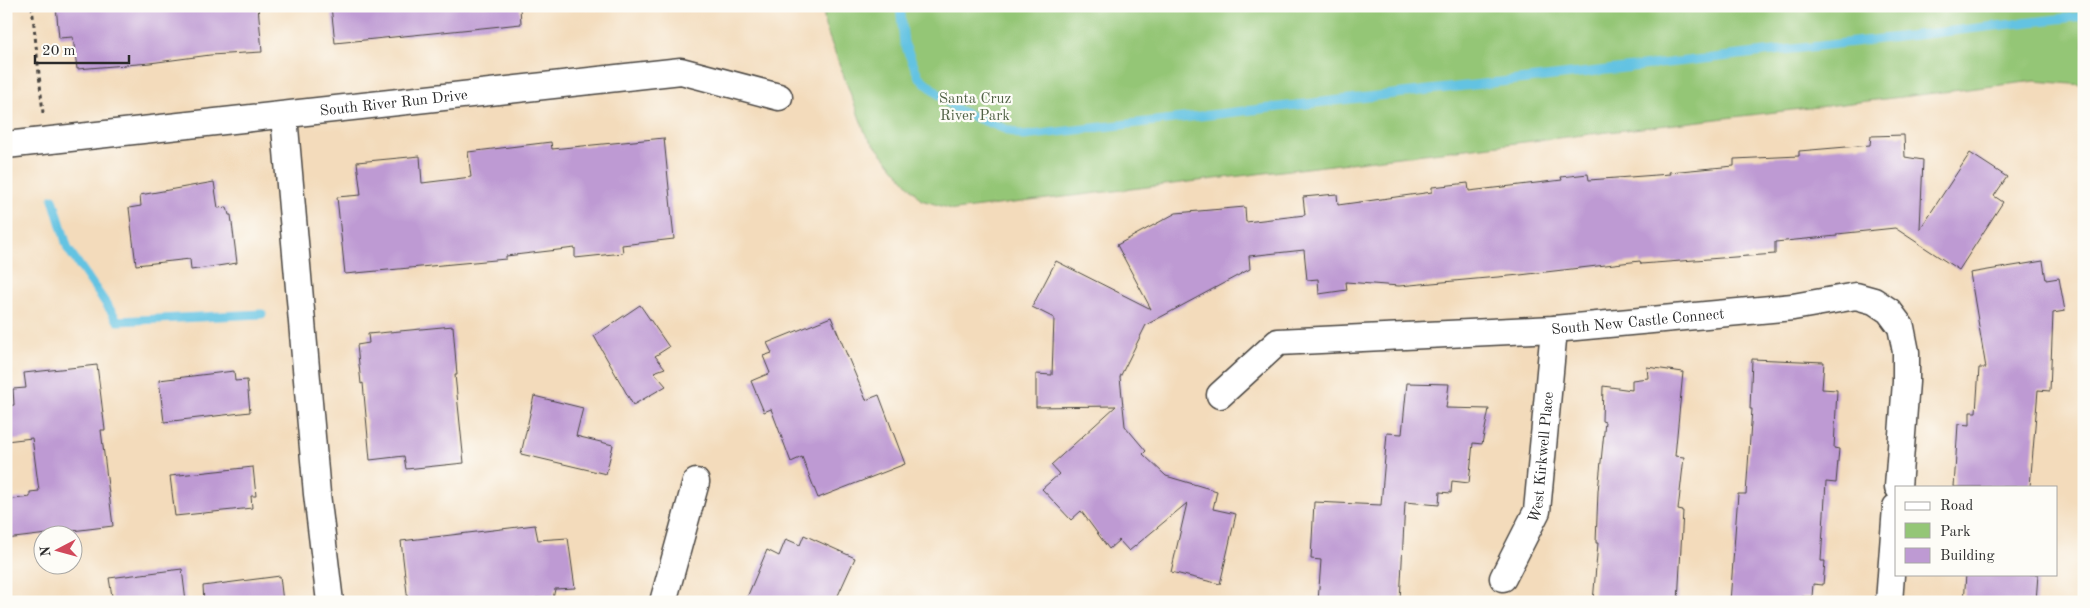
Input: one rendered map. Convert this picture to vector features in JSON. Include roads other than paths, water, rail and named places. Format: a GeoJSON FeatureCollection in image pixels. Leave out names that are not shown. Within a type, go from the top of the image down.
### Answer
{"type":"FeatureCollection","features":[{"type":"Feature","properties":{"kind":"street","name":"South River Run Drive"},"geometry":{"type":"LineString","coordinates":[[6,145],[681,71],[778,97]]}},
{"type":"Feature","properties":{"kind":"street"},"geometry":{"type":"LineString","coordinates":[[284,116],[317,494],[330,602]]}},
{"type":"Feature","properties":{"kind":"street","name":"South New Castle Connect"},"geometry":{"type":"LineString","coordinates":[[1220,396],[1278,342],[1554,329],[1793,308],[1856,296],[1874,301],[1895,303],[1902,326],[1906,352],[1906,382],[1898,486]]}},
{"type":"Feature","properties":{"kind":"street","name":"West Kirkwell Place"},"geometry":{"type":"LineString","coordinates":[[1503,578],[1537,511],[1554,329]]}},
{"type":"Feature","properties":{"kind":"street"},"geometry":{"type":"LineString","coordinates":[[663,602],[696,482]]}},
{"type":"Feature","properties":{"kind":"street"},"geometry":{"type":"LineString","coordinates":[[1889,602],[1895,521]]}},
{"type":"Feature","properties":{"kind":"waterway"},"geometry":{"type":"LineString","coordinates":[[900,6],[904,43],[919,77],[957,110],[1023,136],[2084,16]]}},
{"type":"Feature","properties":{"kind":"waterway"},"geometry":{"type":"LineString","coordinates":[[53,199],[68,249],[118,321],[262,314]]}},
{"type":"Feature","properties":{"kind":"park label","name":"Santa Cruz River Park"},"geometry":{"type":"Point","coordinates":[975,106]}}]}
